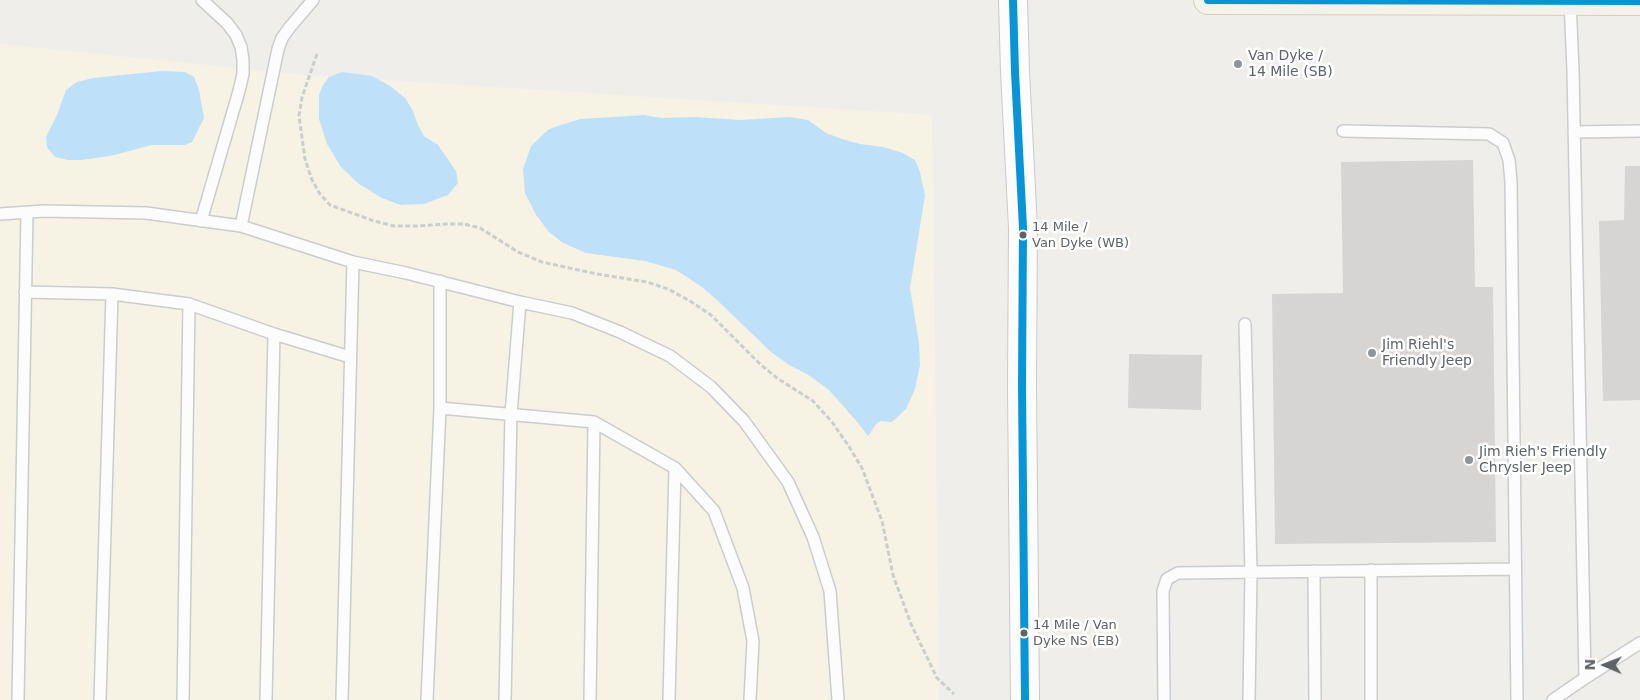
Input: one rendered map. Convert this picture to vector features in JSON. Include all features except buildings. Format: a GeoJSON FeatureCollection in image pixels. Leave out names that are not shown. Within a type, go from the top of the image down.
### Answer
{"type":"FeatureCollection","features":[{"type":"Feature","properties":{"kind":"main road"},"geometry":{"type":"LineString","coordinates":[[1014,0],[1015,72],[1023,228],[1022,386],[1025,700]]}},
{"type":"Feature","properties":{"kind":"main road"},"geometry":{"type":"LineString","coordinates":[[1208,0],[1640,1]]}},
{"type":"Feature","properties":{"kind":"lane"},"geometry":{"type":"LineString","coordinates":[[201,221],[243,74],[241,46],[236,35],[202,0]]}},
{"type":"Feature","properties":{"kind":"lane"},"geometry":{"type":"LineString","coordinates":[[241,226],[278,49],[282,38],[313,0]]}},
{"type":"Feature","properties":{"kind":"lane"},"geometry":{"type":"LineString","coordinates":[[1570,1],[1585,678]]}},
{"type":"Feature","properties":{"kind":"lane"},"geometry":{"type":"LineString","coordinates":[[1343,131],[1489,134],[1503,143],[1509,160],[1511,181],[1517,700]]}},
{"type":"Feature","properties":{"kind":"lane"},"geometry":{"type":"LineString","coordinates":[[1574,132],[1640,131]]}},
{"type":"Feature","properties":{"kind":"lane"},"geometry":{"type":"LineString","coordinates":[[18,700],[27,212]]}},
{"type":"Feature","properties":{"kind":"lane"},"geometry":{"type":"LineString","coordinates":[[0,214],[27,212],[146,213],[241,226],[352,262],[572,313],[620,332],[670,356],[711,387],[744,421],[788,482],[813,537],[830,591],[838,700]]}},
{"type":"Feature","properties":{"kind":"lane"},"geometry":{"type":"LineString","coordinates":[[342,700],[352,262]]}},
{"type":"Feature","properties":{"kind":"lane"},"geometry":{"type":"LineString","coordinates":[[427,700],[440,408],[440,281]]}},
{"type":"Feature","properties":{"kind":"lane"},"geometry":{"type":"LineString","coordinates":[[25,292],[112,294],[189,304],[274,334],[350,356]]}},
{"type":"Feature","properties":{"kind":"lane"},"geometry":{"type":"LineString","coordinates":[[100,700],[112,294]]}},
{"type":"Feature","properties":{"kind":"lane"},"geometry":{"type":"LineString","coordinates":[[505,700],[511,414],[520,302]]}},
{"type":"Feature","properties":{"kind":"lane"},"geometry":{"type":"LineString","coordinates":[[183,700],[189,304]]}},
{"type":"Feature","properties":{"kind":"lane"},"geometry":{"type":"LineString","coordinates":[[1246,324],[1251,572],[1249,700]]}},
{"type":"Feature","properties":{"kind":"lane"},"geometry":{"type":"LineString","coordinates":[[266,700],[274,334]]}},
{"type":"Feature","properties":{"kind":"lane"},"geometry":{"type":"LineString","coordinates":[[440,408],[594,422],[675,468],[714,511],[743,588],[753,641],[750,700]]}},
{"type":"Feature","properties":{"kind":"lane"},"geometry":{"type":"LineString","coordinates":[[590,700],[594,422]]}},
{"type":"Feature","properties":{"kind":"lane"},"geometry":{"type":"LineString","coordinates":[[669,700],[675,468]]}},
{"type":"Feature","properties":{"kind":"lane"},"geometry":{"type":"LineString","coordinates":[[1164,700],[1163,591],[1167,579],[1178,573],[1516,569]]}},
{"type":"Feature","properties":{"kind":"lane"},"geometry":{"type":"LineString","coordinates":[[1371,570],[1371,700]]}},
{"type":"Feature","properties":{"kind":"lane"},"geometry":{"type":"LineString","coordinates":[[1314,571],[1315,700]]}},
{"type":"Feature","properties":{"kind":"lane"},"geometry":{"type":"LineString","coordinates":[[1554,700],[1640,643]]}},
{"type":"Feature","properties":{"kind":"shaded area"},"geometry":{"type":"Polygon","coordinates":[[[0,44],[306,75],[932,115],[939,700],[0,700],[0,44]]]}},
{"type":"Feature","properties":{"kind":"water"},"geometry":{"type":"Polygon","coordinates":[[[162,71],[185,72],[194,77],[199,90],[204,118],[192,142],[185,145],[152,145],[110,156],[82,160],[68,160],[55,157],[47,147],[46,137],[57,115],[66,90],[77,82],[93,78],[162,71]]]}},
{"type":"Feature","properties":{"kind":"water"},"geometry":{"type":"Polygon","coordinates":[[[342,72],[372,76],[390,86],[405,98],[424,136],[438,145],[456,171],[458,183],[448,195],[424,204],[400,205],[382,198],[359,184],[341,167],[327,144],[319,119],[319,95],[329,77],[342,72]]]}},
{"type":"Feature","properties":{"kind":"water"},"geometry":{"type":"Polygon","coordinates":[[[644,115],[662,118],[694,117],[741,120],[789,117],[808,120],[826,133],[860,144],[883,147],[903,153],[915,160],[920,172],[925,195],[910,288],[919,343],[920,365],[915,389],[906,409],[892,422],[880,421],[868,436],[829,390],[771,352],[702,287],[676,270],[645,261],[586,253],[563,243],[549,232],[536,215],[525,193],[523,169],[531,146],[549,129],[580,119],[644,115]]]}},
{"type":"Feature","properties":{"kind":"transit line"},"geometry":{"type":"LineString","coordinates":[[1013,0],[1023,228],[1022,386],[1025,700]]}},
{"type":"Feature","properties":{"kind":"transit line"},"geometry":{"type":"LineString","coordinates":[[1208,0],[1640,1]]}},
{"type":"Feature","properties":{"kind":"place","name":"Van Dyke / 14 Mile (SB)"},"geometry":{"type":"Point","coordinates":[1238,64]}},
{"type":"Feature","properties":{"kind":"place","name":"14 Mile / Van Dyke (WB)"},"geometry":{"type":"Point","coordinates":[1023,235]}},
{"type":"Feature","properties":{"kind":"place","name":"Jim Riehl's Friendly Jeep"},"geometry":{"type":"Point","coordinates":[1372,353]}},
{"type":"Feature","properties":{"kind":"place","name":"Jim Rieh's Friendly Chrysler Jeep"},"geometry":{"type":"Point","coordinates":[1469,460]}},
{"type":"Feature","properties":{"kind":"place","name":"14 Mile / Van Dyke NS (EB)"},"geometry":{"type":"Point","coordinates":[1024,633]}}]}
